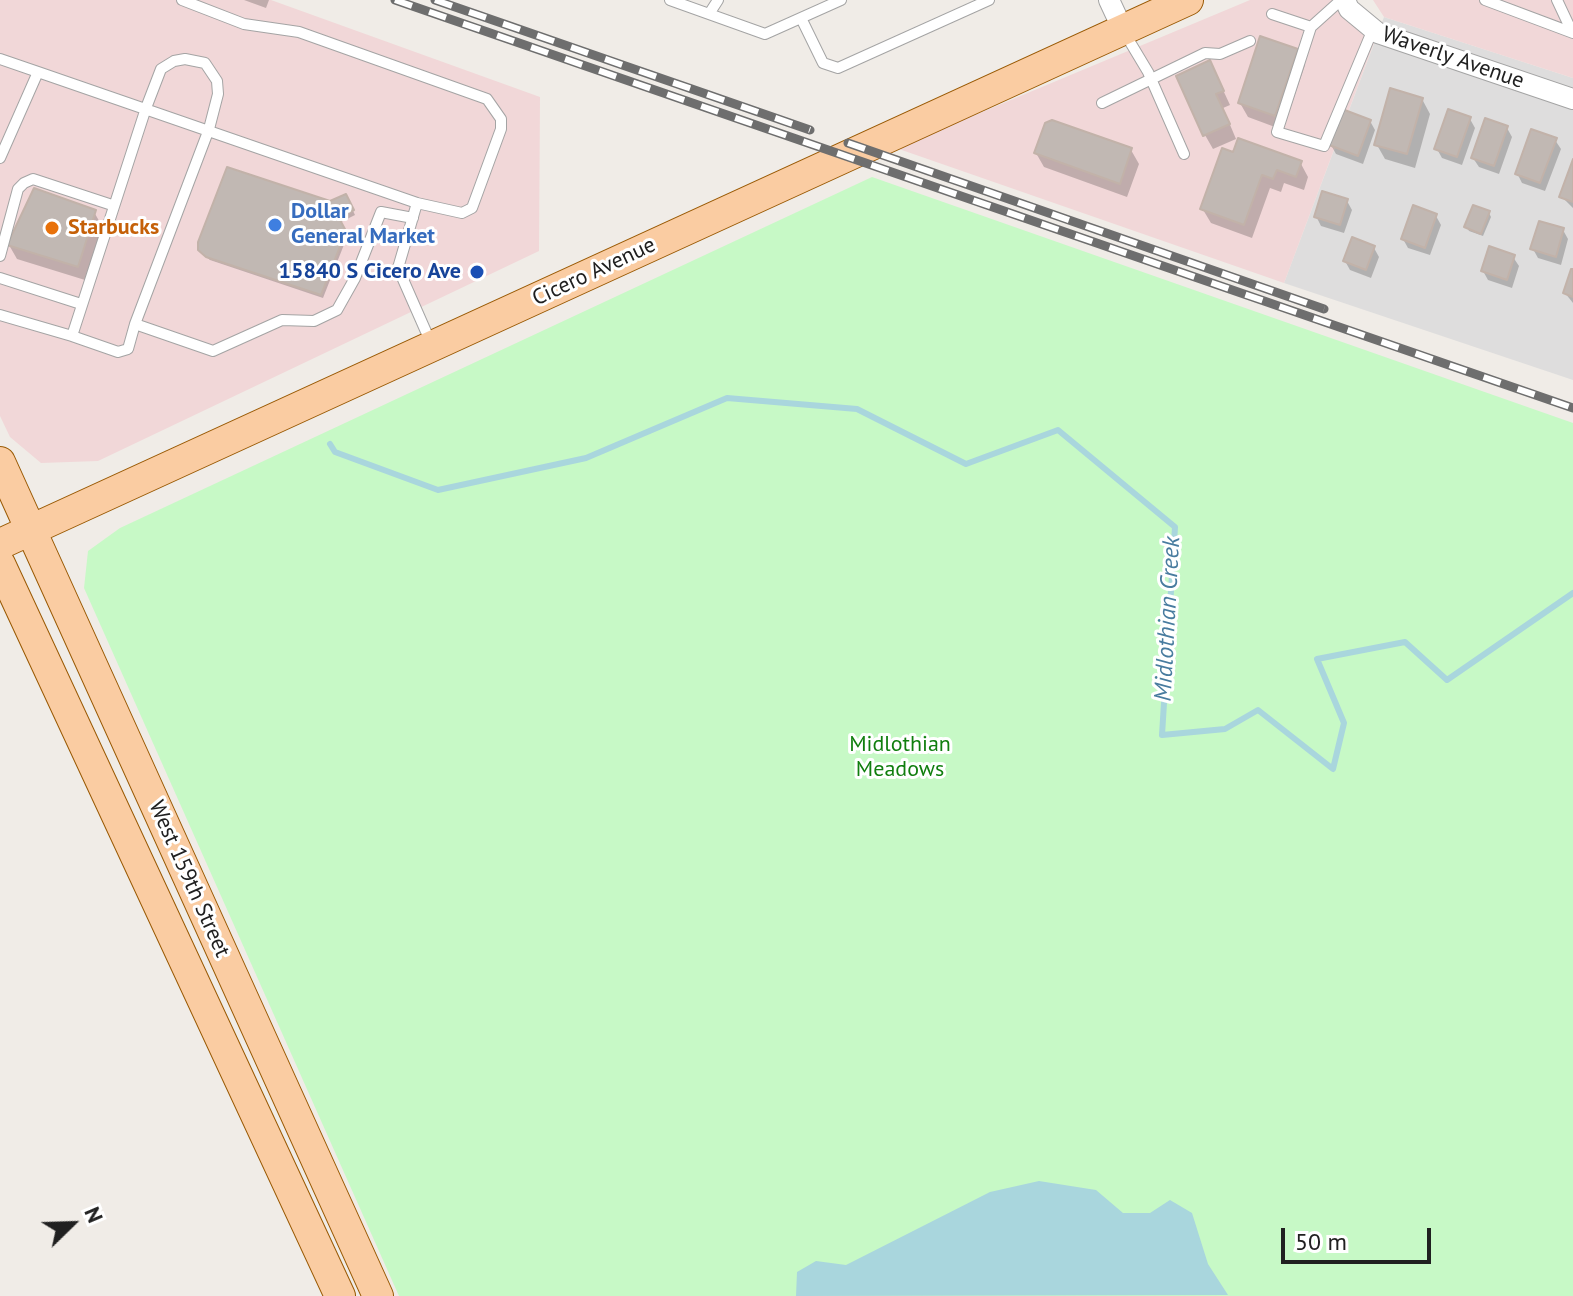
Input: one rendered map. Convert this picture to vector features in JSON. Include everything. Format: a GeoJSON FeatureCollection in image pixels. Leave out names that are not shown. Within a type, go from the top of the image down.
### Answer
{"type":"FeatureCollection","features":[{"type":"Feature","properties":{"kind":"main road","name":"Cicero Avenue"},"geometry":{"type":"LineString","coordinates":[[0,544],[1188,0]]}},
{"type":"Feature","properties":{"kind":"main road","name":"West 159th Street"},"geometry":{"type":"LineString","coordinates":[[0,462],[378,1296]]}},
{"type":"Feature","properties":{"kind":"main road","name":"West 159th Street"},"geometry":{"type":"LineString","coordinates":[[0,564],[340,1296]]}},
{"type":"Feature","properties":{"kind":"street"},"geometry":{"type":"LineString","coordinates":[[1109,0],[1123,30]]}},
{"type":"Feature","properties":{"kind":"street","name":"Waverly Avenue"},"geometry":{"type":"LineString","coordinates":[[1343,0],[1373,29],[1573,99]]}},
{"type":"Feature","properties":{"kind":"lane"},"geometry":{"type":"LineString","coordinates":[[0,60],[209,129],[417,203],[462,213],[472,208],[501,129],[501,119],[487,99],[299,32],[244,24],[182,0]]}},
{"type":"Feature","properties":{"kind":"lane"},"geometry":{"type":"LineString","coordinates":[[670,0],[765,34],[841,0]]}},
{"type":"Feature","properties":{"kind":"lane"},"geometry":{"type":"LineString","coordinates":[[709,14],[718,0]]}},
{"type":"Feature","properties":{"kind":"lane"},"geometry":{"type":"LineString","coordinates":[[801,18],[823,63],[838,68],[989,0]]}},
{"type":"Feature","properties":{"kind":"lane"},"geometry":{"type":"LineString","coordinates":[[1343,0],[1311,27],[1277,132],[1324,146],[1373,29]]}},
{"type":"Feature","properties":{"kind":"lane"},"geometry":{"type":"LineString","coordinates":[[1485,0],[1573,32]]}},
{"type":"Feature","properties":{"kind":"lane"},"geometry":{"type":"LineString","coordinates":[[1557,0],[1573,32]]}},
{"type":"Feature","properties":{"kind":"lane"},"geometry":{"type":"LineString","coordinates":[[1272,14],[1311,27]]}},
{"type":"Feature","properties":{"kind":"lane"},"geometry":{"type":"LineString","coordinates":[[1123,30],[1152,81],[1184,154]]}},
{"type":"Feature","properties":{"kind":"lane"},"geometry":{"type":"LineString","coordinates":[[1102,103],[1205,53],[1220,54],[1250,41]]}},
{"type":"Feature","properties":{"kind":"lane"},"geometry":{"type":"LineString","coordinates":[[0,315],[118,352],[128,349],[209,129],[218,94],[217,81],[205,63],[197,60],[174,61],[161,69],[112,205],[72,336]]}},
{"type":"Feature","properties":{"kind":"lane"},"geometry":{"type":"LineString","coordinates":[[0,158],[38,72]]}},
{"type":"Feature","properties":{"kind":"lane"},"geometry":{"type":"LineString","coordinates":[[0,256],[18,189],[24,183],[33,179],[112,205]]}},
{"type":"Feature","properties":{"kind":"lane"},"geometry":{"type":"LineString","coordinates":[[417,203],[398,268],[432,346]]}},
{"type":"Feature","properties":{"kind":"lane"},"geometry":{"type":"LineString","coordinates":[[135,324],[213,351],[282,320],[314,321],[337,310],[355,278],[381,212],[413,218]]}},
{"type":"Feature","properties":{"kind":"lane"},"geometry":{"type":"LineString","coordinates":[[0,278],[81,304]]}},
{"type":"Feature","properties":{"kind":"shaded area"},"geometry":{"type":"Polygon","coordinates":[[[0,0],[271,0],[540,97],[539,251],[98,461],[41,463],[10,437],[0,416],[0,0]]]}},
{"type":"Feature","properties":{"kind":"shaded area"},"geometry":{"type":"Polygon","coordinates":[[[1250,0],[1337,0],[1350,22],[1374,43],[1284,283],[896,148],[1250,0]]]}},
{"type":"Feature","properties":{"kind":"shaded area"},"geometry":{"type":"Polygon","coordinates":[[[1373,0],[1573,0],[1573,78],[1384,17],[1373,0]]]}},
{"type":"Feature","properties":{"kind":"shaded area"},"geometry":{"type":"Polygon","coordinates":[[[1384,17],[1573,78],[1573,380],[1284,283],[1384,17]]]}},
{"type":"Feature","properties":{"kind":"green space","name":"Midlothian Meadows"},"geometry":{"type":"Polygon","coordinates":[[[872,177],[1573,423],[1573,1296],[399,1296],[84,588],[88,551],[120,528],[872,177]]]}},
{"type":"Feature","properties":{"kind":"water"},"geometry":{"type":"Polygon","coordinates":[[[1039,1181],[1096,1190],[1123,1213],[1150,1213],[1170,1200],[1192,1213],[1208,1264],[1228,1295],[796,1296],[797,1272],[816,1261],[846,1265],[990,1192],[1039,1181]]]}},
{"type":"Feature","properties":{"kind":"building"},"geometry":{"type":"Polygon","coordinates":[[[1260,36],[1298,49],[1275,116],[1238,103],[1260,36]]]}},
{"type":"Feature","properties":{"kind":"building"},"geometry":{"type":"Polygon","coordinates":[[[1210,60],[1224,91],[1216,94],[1230,124],[1203,136],[1176,76],[1210,60]]]}},
{"type":"Feature","properties":{"kind":"building"},"geometry":{"type":"Polygon","coordinates":[[[1390,88],[1423,98],[1407,154],[1374,145],[1390,88]]]}},
{"type":"Feature","properties":{"kind":"building"},"geometry":{"type":"Polygon","coordinates":[[[1342,109],[1371,120],[1358,156],[1329,145],[1342,109]]]}},
{"type":"Feature","properties":{"kind":"building"},"geometry":{"type":"Polygon","coordinates":[[[1448,109],[1471,117],[1457,157],[1434,149],[1448,109]]]}},
{"type":"Feature","properties":{"kind":"building"},"geometry":{"type":"Polygon","coordinates":[[[1485,118],[1508,126],[1494,166],[1471,158],[1485,118]]]}},
{"type":"Feature","properties":{"kind":"building"},"geometry":{"type":"Polygon","coordinates":[[[1052,120],[1132,148],[1120,184],[1034,153],[1045,123],[1052,120]]]}},
{"type":"Feature","properties":{"kind":"building"},"geometry":{"type":"Polygon","coordinates":[[[1531,129],[1557,138],[1540,183],[1515,174],[1531,129]]]}},
{"type":"Feature","properties":{"kind":"building"},"geometry":{"type":"Polygon","coordinates":[[[1238,138],[1302,161],[1296,177],[1277,170],[1273,179],[1262,175],[1244,225],[1200,209],[1222,148],[1233,152],[1238,138]]]}},
{"type":"Feature","properties":{"kind":"building"},"geometry":{"type":"Polygon","coordinates":[[[1573,159],[1573,202],[1559,197],[1573,159]]]}},
{"type":"Feature","properties":{"kind":"building","name":"Dollar General Market"},"geometry":{"type":"Polygon","coordinates":[[[227,167],[330,201],[346,194],[354,210],[339,218],[346,231],[321,295],[206,257],[198,250],[198,242],[227,167]]]}},
{"type":"Feature","properties":{"kind":"building","name":"Starbucks"},"geometry":{"type":"Polygon","coordinates":[[[34,188],[96,210],[78,267],[7,245],[34,188]]]}},
{"type":"Feature","properties":{"kind":"building"},"geometry":{"type":"Polygon","coordinates":[[[1322,191],[1348,199],[1340,225],[1314,217],[1322,191]]]}},
{"type":"Feature","properties":{"kind":"building"},"geometry":{"type":"Polygon","coordinates":[[[1413,205],[1437,214],[1425,248],[1401,239],[1413,205]]]}},
{"type":"Feature","properties":{"kind":"building"},"geometry":{"type":"Polygon","coordinates":[[[1473,205],[1490,211],[1481,234],[1464,227],[1473,205]]]}},
{"type":"Feature","properties":{"kind":"building"},"geometry":{"type":"Polygon","coordinates":[[[1539,221],[1564,228],[1556,257],[1530,249],[1539,221]]]}},
{"type":"Feature","properties":{"kind":"building"},"geometry":{"type":"Polygon","coordinates":[[[1352,237],[1375,246],[1366,270],[1343,261],[1352,237]]]}},
{"type":"Feature","properties":{"kind":"building"},"geometry":{"type":"Polygon","coordinates":[[[1489,246],[1515,255],[1507,280],[1481,271],[1489,246]]]}},
{"type":"Feature","properties":{"kind":"building"},"geometry":{"type":"Polygon","coordinates":[[[1573,269],[1573,297],[1563,293],[1573,269]]]}},
{"type":"Feature","properties":{"kind":"waterway","name":"Midlothian Creek"},"geometry":{"type":"LineString","coordinates":[[330,444],[335,452],[438,490],[586,458],[727,398],[857,409],[966,464],[1058,430],[1175,527],[1162,735],[1225,729],[1258,710],[1333,769],[1344,723],[1317,659],[1405,642],[1447,680],[1573,593]]}},
{"type":"Feature","properties":{"kind":"railway"},"geometry":{"type":"LineString","coordinates":[[395,0],[1573,408]]}},
{"type":"Feature","properties":{"kind":"railway"},"geometry":{"type":"LineString","coordinates":[[435,0],[810,130]]}},
{"type":"Feature","properties":{"kind":"railway"},"geometry":{"type":"LineString","coordinates":[[848,143],[1324,309]]}},
{"type":"Feature","properties":{"kind":"place","name":"Dollar General Market"},"geometry":{"type":"Point","coordinates":[275,225]}},
{"type":"Feature","properties":{"kind":"place","name":"Starbucks"},"geometry":{"type":"Point","coordinates":[52,228]}},
{"type":"Feature","properties":{"kind":"place","name":"15840 S Cicero Ave"},"geometry":{"type":"Point","coordinates":[477,272]}}]}
